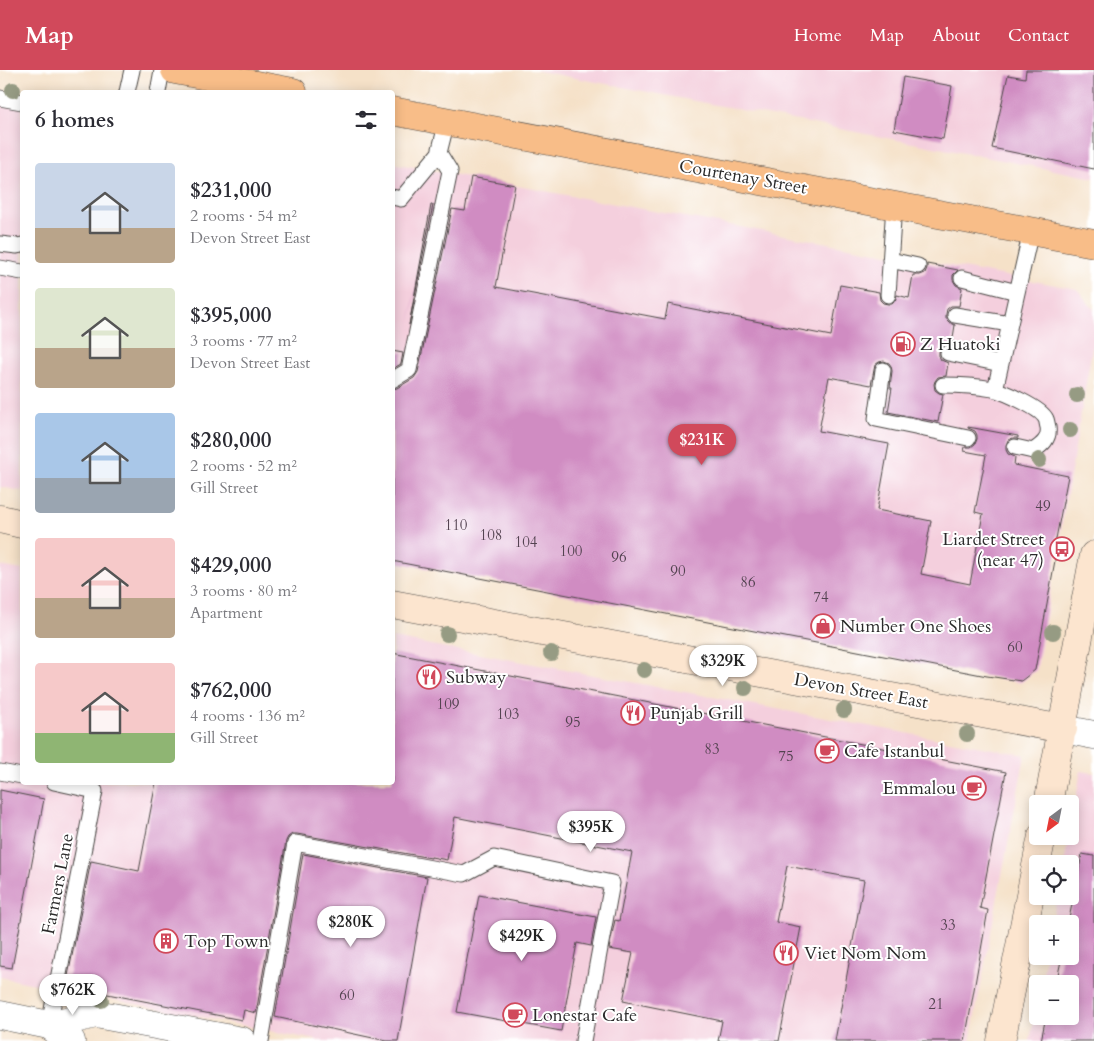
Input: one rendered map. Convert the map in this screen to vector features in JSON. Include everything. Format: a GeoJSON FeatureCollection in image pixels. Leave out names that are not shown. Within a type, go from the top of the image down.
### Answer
{"type":"FeatureCollection","features":[{"type":"Feature","properties":{"kind":"main road"},"geometry":{"type":"LineString","coordinates":[[175,70],[282,90]]}},
{"type":"Feature","properties":{"kind":"main road","name":"Courtenay Street"},"geometry":{"type":"LineString","coordinates":[[395,112],[1094,242]]}},
{"type":"Feature","properties":{"kind":"street"},"geometry":{"type":"LineString","coordinates":[[0,519],[20,524]]}},
{"type":"Feature","properties":{"kind":"street"},"geometry":{"type":"LineString","coordinates":[[1050,795],[1094,555]]}},
{"type":"Feature","properties":{"kind":"street","name":"Devon Street East"},"geometry":{"type":"LineString","coordinates":[[395,605],[1094,735]]}},
{"type":"Feature","properties":{"kind":"street"},"geometry":{"type":"LineString","coordinates":[[1001,1041],[1040,845]]}},
{"type":"Feature","properties":{"kind":"street"},"geometry":{"type":"LineString","coordinates":[[0,1015],[50,1025],[96,1014],[242,1041]]}},
{"type":"Feature","properties":{"kind":"street"},"geometry":{"type":"LineString","coordinates":[[50,1025],[71,1041]]}},
{"type":"Feature","properties":{"kind":"lane"},"geometry":{"type":"LineString","coordinates":[[127,90],[132,70]]}},
{"type":"Feature","properties":{"kind":"lane"},"geometry":{"type":"LineString","coordinates":[[158,90],[162,70]]}},
{"type":"Feature","properties":{"kind":"lane"},"geometry":{"type":"LineString","coordinates":[[0,98],[20,102]]}},
{"type":"Feature","properties":{"kind":"lane"},"geometry":{"type":"LineString","coordinates":[[395,198],[401,199],[438,153],[447,121]]}},
{"type":"Feature","properties":{"kind":"lane"},"geometry":{"type":"LineString","coordinates":[[395,378],[409,370],[450,171],[438,153]]}},
{"type":"Feature","properties":{"kind":"lane"},"geometry":{"type":"LineString","coordinates":[[888,295],[894,205]]}},
{"type":"Feature","properties":{"kind":"lane"},"geometry":{"type":"LineString","coordinates":[[995,390],[1032,231]]}},
{"type":"Feature","properties":{"kind":"lane"},"geometry":{"type":"LineString","coordinates":[[0,244],[20,245]]}},
{"type":"Feature","properties":{"kind":"lane"},"geometry":{"type":"LineString","coordinates":[[890,260],[918,266]]}},
{"type":"Feature","properties":{"kind":"lane"},"geometry":{"type":"LineString","coordinates":[[0,268],[20,272]]}},
{"type":"Feature","properties":{"kind":"lane"},"geometry":{"type":"LineString","coordinates":[[962,278],[1017,292]]}},
{"type":"Feature","properties":{"kind":"lane"},"geometry":{"type":"LineString","coordinates":[[954,315],[1010,324]]}},
{"type":"Feature","properties":{"kind":"lane"},"geometry":{"type":"LineString","coordinates":[[948,353],[1001,364]]}},
{"type":"Feature","properties":{"kind":"lane"},"geometry":{"type":"LineString","coordinates":[[882,375],[876,419],[968,438]]}},
{"type":"Feature","properties":{"kind":"lane"},"geometry":{"type":"LineString","coordinates":[[942,385],[995,390],[1016,398],[1036,409],[1046,419],[1048,432],[1044,444],[1033,451],[1016,447]]}},
{"type":"Feature","properties":{"kind":"lane"},"geometry":{"type":"LineString","coordinates":[[0,772],[20,776]]}},
{"type":"Feature","properties":{"kind":"lane","name":"Farmers Lane"},"geometry":{"type":"LineString","coordinates":[[50,1025],[95,791],[68,785]]}},
{"type":"Feature","properties":{"kind":"lane"},"geometry":{"type":"LineString","coordinates":[[261,1041],[295,843],[464,874],[494,858],[612,883],[583,1041]]}},
{"type":"Feature","properties":{"kind":"shaded area"},"geometry":{"type":"Polygon","coordinates":[[[534,70],[1094,70],[1094,178],[534,70]]]}},
{"type":"Feature","properties":{"kind":"shaded area"},"geometry":{"type":"Polygon","coordinates":[[[0,91],[20,95],[20,491],[0,487],[0,91]]]}},
{"type":"Feature","properties":{"kind":"shaded area"},"geometry":{"type":"Polygon","coordinates":[[[395,164],[1077,289],[1094,310],[1094,337],[1037,670],[1021,683],[395,562],[395,164]]]}},
{"type":"Feature","properties":{"kind":"shaded area"},"geometry":{"type":"Polygon","coordinates":[[[0,566],[20,570],[20,785],[395,785],[395,638],[1025,755],[970,1041],[321,1041],[0,977],[0,566]]]}},
{"type":"Feature","properties":{"kind":"shaded area"},"geometry":{"type":"Polygon","coordinates":[[[1081,771],[1094,773],[1094,1041],[1030,1041],[1033,1025],[1079,1025],[1079,975],[1043,975],[1044,965],[1079,965],[1079,915],[1054,915],[1055,905],[1079,905],[1079,855],[1066,855],[1067,845],[1079,845],[1079,795],[1077,795],[1081,771]]]}},
{"type":"Feature","properties":{"kind":"building"},"geometry":{"type":"Polygon","coordinates":[[[1026,70],[1094,70],[1094,169],[992,148],[1008,75],[1025,78],[1026,70]]]}},
{"type":"Feature","properties":{"kind":"building"},"geometry":{"type":"Polygon","coordinates":[[[903,77],[952,86],[943,139],[894,130],[903,77]]]}},
{"type":"Feature","properties":{"kind":"building"},"geometry":{"type":"Polygon","coordinates":[[[471,177],[515,185],[496,287],[665,319],[668,304],[831,336],[840,285],[879,292],[880,300],[883,303],[892,304],[897,295],[909,298],[913,275],[925,273],[927,264],[958,270],[953,275],[953,280],[956,285],[962,288],[959,306],[951,306],[947,309],[946,314],[946,319],[955,325],[952,344],[945,344],[939,352],[941,360],[948,363],[946,376],[938,377],[934,384],[935,390],[943,394],[938,422],[888,412],[892,388],[890,388],[892,371],[889,363],[884,361],[875,365],[871,385],[829,377],[819,431],[889,444],[877,510],[931,521],[921,574],[970,584],[983,514],[975,512],[986,455],[964,451],[965,447],[971,447],[975,444],[977,439],[975,431],[968,427],[1018,436],[1018,438],[1008,440],[1006,445],[1008,454],[1015,457],[1014,465],[1068,476],[1055,544],[1058,544],[1035,670],[1021,681],[987,676],[395,562],[395,388],[414,378],[418,372],[452,209],[465,211],[471,177]]]}},
{"type":"Feature","properties":{"kind":"building"},"geometry":{"type":"Polygon","coordinates":[[[431,205],[433,205],[409,325],[431,205]]]}},
{"type":"Feature","properties":{"kind":"building"},"geometry":{"type":"Polygon","coordinates":[[[395,352],[403,353],[401,364],[395,367],[395,352]]]}},
{"type":"Feature","properties":{"kind":"building"},"geometry":{"type":"Polygon","coordinates":[[[395,654],[1006,772],[980,908],[988,910],[965,1041],[835,1041],[864,880],[787,866],[776,922],[801,927],[779,1041],[718,1041],[722,1021],[623,1001],[633,953],[609,949],[615,920],[619,921],[632,852],[455,817],[447,860],[292,834],[286,841],[256,1013],[244,1010],[242,1020],[66,986],[91,861],[139,871],[155,785],[395,785],[395,654]]]}},
{"type":"Feature","properties":{"kind":"building"},"geometry":{"type":"Polygon","coordinates":[[[0,790],[44,799],[12,968],[0,966],[0,790]]]}},
{"type":"Feature","properties":{"kind":"building"},"geometry":{"type":"Polygon","coordinates":[[[303,854],[427,877],[398,1041],[387,1041],[275,1017],[303,854]]]}},
{"type":"Feature","properties":{"kind":"building"},"geometry":{"type":"Polygon","coordinates":[[[1082,854],[1094,856],[1094,1041],[1041,1041],[1044,1025],[1079,1025],[1079,975],[1058,975],[1060,965],[1079,965],[1079,915],[1070,915],[1072,905],[1079,905],[1079,869],[1082,854]]]}},
{"type":"Feature","properties":{"kind":"building"},"geometry":{"type":"Polygon","coordinates":[[[479,895],[596,917],[591,946],[577,943],[561,1031],[457,1012],[479,895]]]}},
{"type":"Feature","properties":{"kind":"place","name":"Z Huatoki"},"geometry":{"type":"Point","coordinates":[903,344]}},
{"type":"Feature","properties":{"kind":"place","name":"Liardet Street (near 47)"},"geometry":{"type":"Point","coordinates":[1062,549]}},
{"type":"Feature","properties":{"kind":"place","name":"Number One Shoes"},"geometry":{"type":"Point","coordinates":[823,626]}},
{"type":"Feature","properties":{"kind":"place","name":"Subway"},"geometry":{"type":"Point","coordinates":[429,677]}},
{"type":"Feature","properties":{"kind":"place","name":"Punjab Grill"},"geometry":{"type":"Point","coordinates":[633,713]}},
{"type":"Feature","properties":{"kind":"place","name":"Cafe Istanbul"},"geometry":{"type":"Point","coordinates":[827,751]}},
{"type":"Feature","properties":{"kind":"place","name":"Emmalou"},"geometry":{"type":"Point","coordinates":[974,788]}},
{"type":"Feature","properties":{"kind":"place","name":"Top Town"},"geometry":{"type":"Point","coordinates":[166,941]}},
{"type":"Feature","properties":{"kind":"place","name":"Viet Nom Nom"},"geometry":{"type":"Point","coordinates":[786,953]}},
{"type":"Feature","properties":{"kind":"place","name":"Lonestar Cafe"},"geometry":{"type":"Point","coordinates":[515,1015]}}]}
